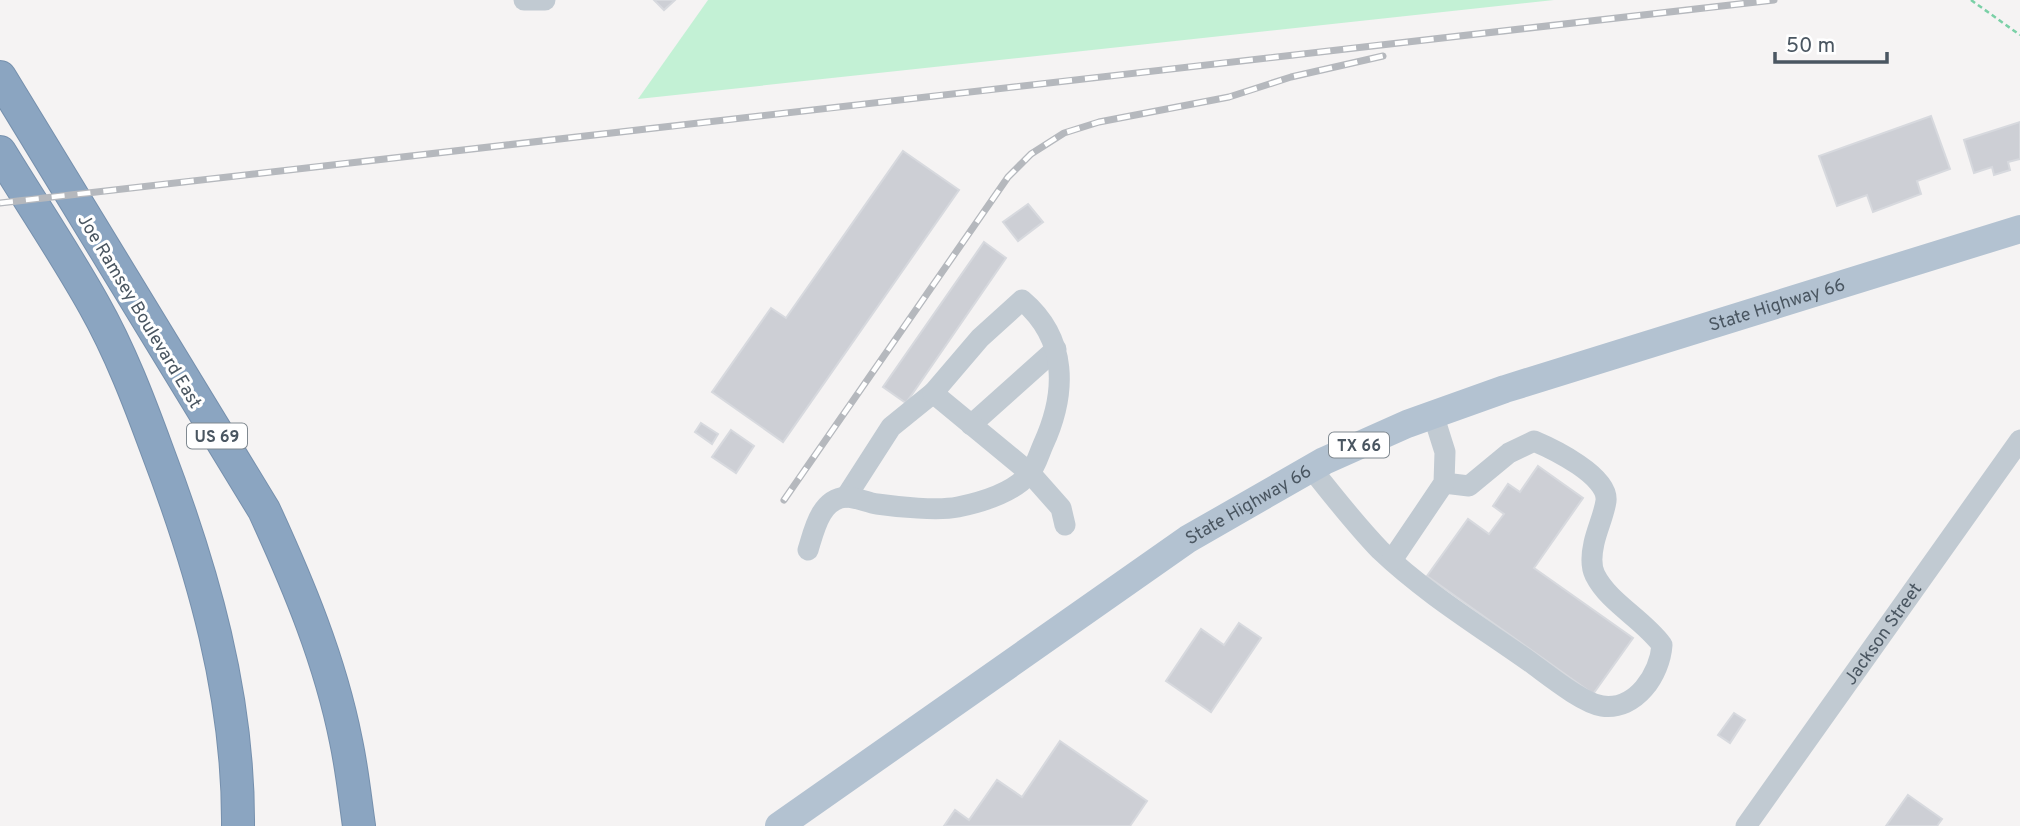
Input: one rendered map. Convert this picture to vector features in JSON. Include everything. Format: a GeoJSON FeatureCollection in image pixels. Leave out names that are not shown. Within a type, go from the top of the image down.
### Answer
{"type":"FeatureCollection","features":[{"type":"Feature","properties":{"kind":"highway","name":"Joe Ramsey Boulevard East"},"geometry":{"type":"LineString","coordinates":[[0,77],[264,510],[295,577],[323,653],[346,741],[359,826]]}},
{"type":"Feature","properties":{"kind":"highway","name":"Joe Ramsey Boulevard East"},"geometry":{"type":"LineString","coordinates":[[0,152],[94,305],[120,355],[184,520],[213,621],[233,734],[238,826]]}},
{"type":"Feature","properties":{"kind":"highway"},"geometry":{"type":"LineString","coordinates":[[213,621],[225,826]]}},
{"type":"Feature","properties":{"kind":"main road","name":"State Highway 66"},"geometry":{"type":"LineString","coordinates":[[779,826],[1188,539],[1311,468],[1433,414],[1505,389],[2020,229]]}},
{"type":"Feature","properties":{"kind":"street"},"geometry":{"type":"LineString","coordinates":[[524,0],[545,0]]}},
{"type":"Feature","properties":{"kind":"street"},"geometry":{"type":"LineString","coordinates":[[808,550],[818,517],[832,503],[846,497],[891,427],[933,393],[980,338],[1022,300],[1040,315],[1056,349],[1061,389],[1054,421],[1030,473],[1007,492],[956,508],[878,504],[846,497]]}},
{"type":"Feature","properties":{"kind":"street"},"geometry":{"type":"LineString","coordinates":[[971,425],[1056,349]]}},
{"type":"Feature","properties":{"kind":"street"},"geometry":{"type":"LineString","coordinates":[[933,393],[1030,473],[1061,508],[1065,524]]}},
{"type":"Feature","properties":{"kind":"street"},"geometry":{"type":"LineString","coordinates":[[1392,560],[1444,483],[1445,452],[1433,414]]}},
{"type":"Feature","properties":{"kind":"street","name":"Jackson Street"},"geometry":{"type":"LineString","coordinates":[[1746,826],[2020,440]]}},
{"type":"Feature","properties":{"kind":"street"},"geometry":{"type":"LineString","coordinates":[[1311,468],[1344,511],[1422,586],[1557,681],[1598,706],[1614,708],[1628,702],[1654,676],[1661,660],[1662,645],[1639,619],[1607,592],[1594,573],[1591,553],[1606,499],[1600,484],[1588,472],[1555,450],[1534,441],[1509,453],[1469,486],[1444,483]]}},
{"type":"Feature","properties":{"kind":"path"},"geometry":{"type":"LineString","coordinates":[[1971,0],[2020,35]]}},
{"type":"Feature","properties":{"kind":"green space"},"geometry":{"type":"Polygon","coordinates":[[[708,0],[1554,0],[638,99],[708,0]]]}},
{"type":"Feature","properties":{"kind":"building"},"geometry":{"type":"Polygon","coordinates":[[[654,0],[675,0],[664,10],[654,0]]]}},
{"type":"Feature","properties":{"kind":"building"},"geometry":{"type":"Polygon","coordinates":[[[1931,116],[1950,169],[1917,181],[1921,194],[1873,212],[1867,195],[1837,206],[1819,156],[1931,116]]]}},
{"type":"Feature","properties":{"kind":"building"},"geometry":{"type":"Polygon","coordinates":[[[2020,122],[2020,159],[2008,162],[2010,170],[1994,175],[1992,167],[1974,173],[1964,140],[2020,122]]]}},
{"type":"Feature","properties":{"kind":"building"},"geometry":{"type":"Polygon","coordinates":[[[903,151],[959,190],[783,442],[712,392],[771,308],[786,318],[903,151]]]}},
{"type":"Feature","properties":{"kind":"building"},"geometry":{"type":"Polygon","coordinates":[[[1028,204],[1043,222],[1018,241],[1003,222],[1028,204]]]}},
{"type":"Feature","properties":{"kind":"building"},"geometry":{"type":"Polygon","coordinates":[[[984,242],[1006,258],[906,403],[883,387],[984,242]]]}},
{"type":"Feature","properties":{"kind":"building"},"geometry":{"type":"Polygon","coordinates":[[[701,423],[718,434],[712,444],[695,432],[701,423]]]}},
{"type":"Feature","properties":{"kind":"building"},"geometry":{"type":"Polygon","coordinates":[[[731,430],[754,446],[736,473],[712,457],[731,430]]]}},
{"type":"Feature","properties":{"kind":"building"},"geometry":{"type":"Polygon","coordinates":[[[1538,466],[1583,498],[1534,568],[1633,638],[1593,694],[1427,576],[1468,519],[1489,534],[1504,514],[1493,506],[1508,484],[1520,492],[1538,466]]]}},
{"type":"Feature","properties":{"kind":"building"},"geometry":{"type":"Polygon","coordinates":[[[1239,623],[1261,638],[1211,712],[1166,681],[1201,629],[1224,645],[1239,623]]]}},
{"type":"Feature","properties":{"kind":"building"},"geometry":{"type":"Polygon","coordinates":[[[1734,713],[1745,720],[1730,743],[1718,735],[1734,713]]]}},
{"type":"Feature","properties":{"kind":"building"},"geometry":{"type":"Polygon","coordinates":[[[1060,741],[1147,801],[1130,826],[944,826],[955,810],[969,820],[997,780],[1022,797],[1060,741]]]}},
{"type":"Feature","properties":{"kind":"building"},"geometry":{"type":"Polygon","coordinates":[[[1908,795],[1942,819],[1937,826],[1886,826],[1908,795]]]}},
{"type":"Feature","properties":{"kind":"railway"},"geometry":{"type":"LineString","coordinates":[[0,203],[1774,0]]}},
{"type":"Feature","properties":{"kind":"railway"},"geometry":{"type":"LineString","coordinates":[[784,500],[1008,177],[1031,154],[1064,133],[1099,122],[1229,97],[1291,77],[1383,56]]}}]}
